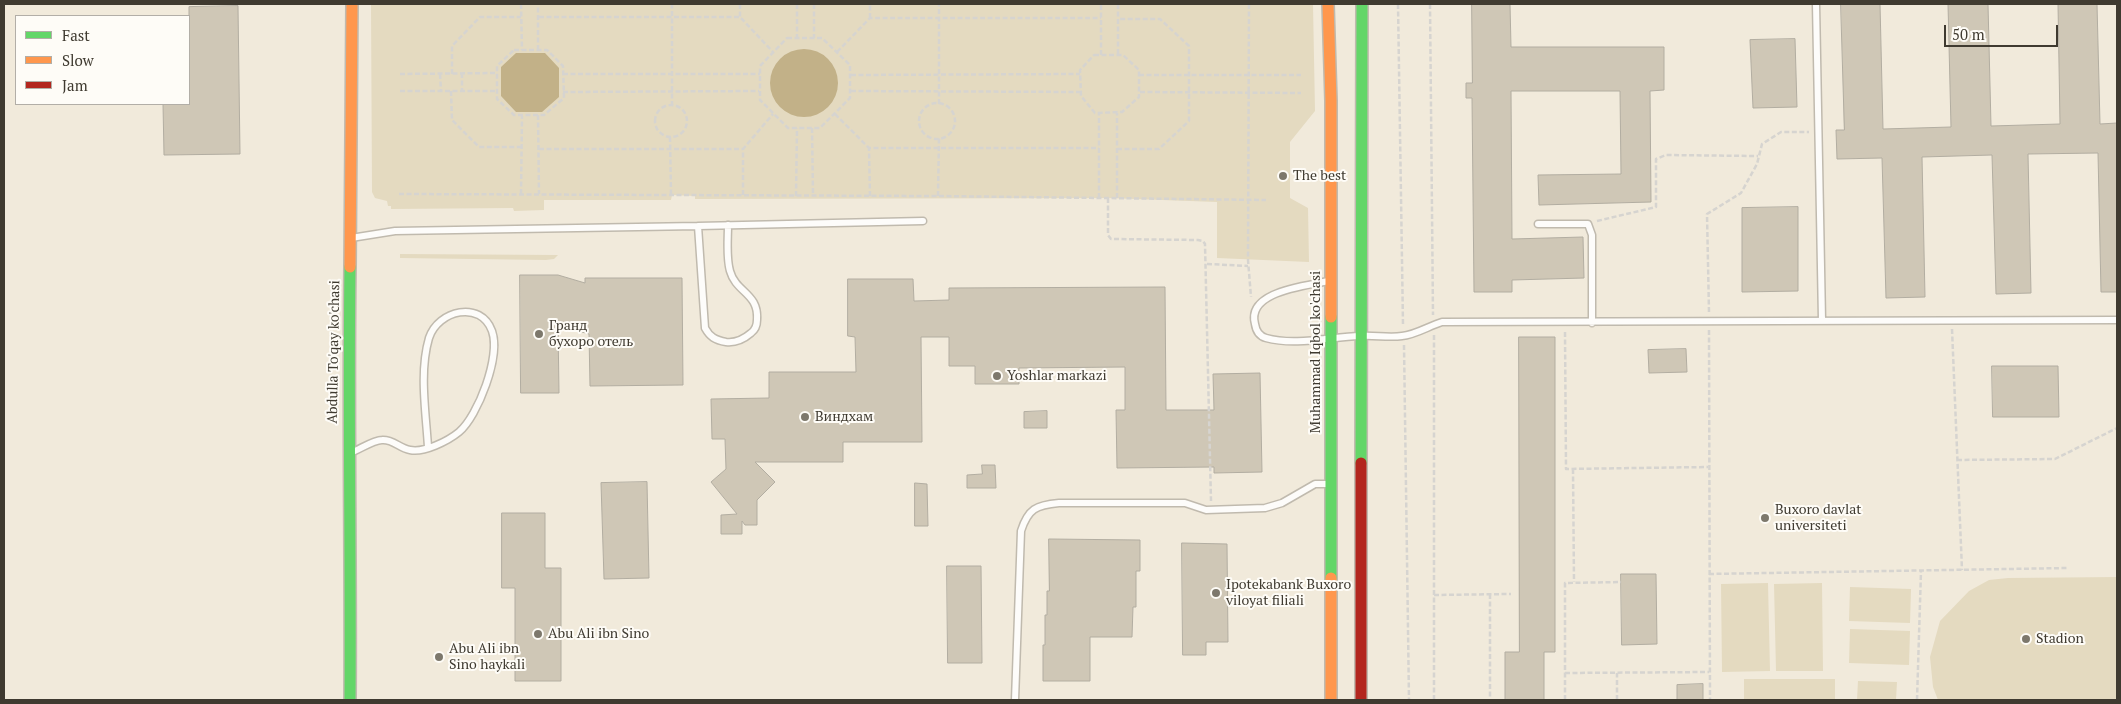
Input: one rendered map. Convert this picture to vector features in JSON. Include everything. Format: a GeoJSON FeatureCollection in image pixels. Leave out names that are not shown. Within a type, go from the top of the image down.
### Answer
{"type":"FeatureCollection","features":[{"type":"Feature","properties":{"kind":"main road","name":"Abdulla To'qay ko'chasi"},"geometry":{"type":"LineString","coordinates":[[350,700],[351,492],[348,454],[352,4]]}},
{"type":"Feature","properties":{"kind":"main road","name":"Muhammad Iqbol ko'chasi"},"geometry":{"type":"LineString","coordinates":[[1328,4],[1331,101],[1331,700]]}},
{"type":"Feature","properties":{"kind":"main road"},"geometry":{"type":"LineString","coordinates":[[1362,4],[1362,700]]}},
{"type":"Feature","properties":{"kind":"lane"},"geometry":{"type":"LineString","coordinates":[[1816,4],[1822,320]]}},
{"type":"Feature","properties":{"kind":"lane"},"geometry":{"type":"LineString","coordinates":[[350,238],[395,231],[923,221]]}},
{"type":"Feature","properties":{"kind":"lane"},"geometry":{"type":"LineString","coordinates":[[1538,224],[1588,224],[1592,235],[1592,323]]}},
{"type":"Feature","properties":{"kind":"lane"},"geometry":{"type":"LineString","coordinates":[[698,226],[705,328],[710,336],[718,340],[731,342],[742,339],[753,331],[757,323],[757,313],[754,302],[734,281],[730,271],[728,225]]}},
{"type":"Feature","properties":{"kind":"lane"},"geometry":{"type":"LineString","coordinates":[[1331,280],[1278,292],[1266,297],[1260,302],[1253,319],[1256,331],[1263,337],[1282,341],[1362,336],[1403,336],[1442,322],[1565,320],[1592,323],[1709,320],[1952,322],[2117,320]]}},
{"type":"Feature","properties":{"kind":"lane"},"geometry":{"type":"LineString","coordinates":[[348,454],[380,440],[391,441],[410,450],[428,447],[448,440],[459,432],[471,419],[485,385],[495,343],[492,330],[483,319],[475,314],[464,311],[445,317],[437,324],[429,338],[425,375],[428,447]]}},
{"type":"Feature","properties":{"kind":"lane"},"geometry":{"type":"LineString","coordinates":[[1015,700],[1021,531],[1025,519],[1030,512],[1040,506],[1059,503],[1112,502],[1185,503],[1200,509],[1211,510],[1271,508],[1315,484],[1331,484]]}},
{"type":"Feature","properties":{"kind":"path"},"geometry":{"type":"LineString","coordinates":[[521,4],[522,50]]}},
{"type":"Feature","properties":{"kind":"path"},"geometry":{"type":"LineString","coordinates":[[538,4],[538,50]]}},
{"type":"Feature","properties":{"kind":"path"},"geometry":{"type":"LineString","coordinates":[[672,4],[672,106]]}},
{"type":"Feature","properties":{"kind":"path"},"geometry":{"type":"LineString","coordinates":[[740,4],[740,17],[773,52]]}},
{"type":"Feature","properties":{"kind":"path"},"geometry":{"type":"LineString","coordinates":[[797,4],[797,38]]}},
{"type":"Feature","properties":{"kind":"path"},"geometry":{"type":"LineString","coordinates":[[814,4],[814,38]]}},
{"type":"Feature","properties":{"kind":"path"},"geometry":{"type":"LineString","coordinates":[[837,52],[870,18],[870,4]]}},
{"type":"Feature","properties":{"kind":"path"},"geometry":{"type":"LineString","coordinates":[[939,4],[939,104]]}},
{"type":"Feature","properties":{"kind":"path"},"geometry":{"type":"LineString","coordinates":[[1101,4],[1101,55]]}},
{"type":"Feature","properties":{"kind":"path"},"geometry":{"type":"LineString","coordinates":[[1118,4],[1118,55]]}},
{"type":"Feature","properties":{"kind":"path"},"geometry":{"type":"LineString","coordinates":[[1249,4],[1248,266],[1253,319]]}},
{"type":"Feature","properties":{"kind":"path"},"geometry":{"type":"LineString","coordinates":[[1398,4],[1409,700]]}},
{"type":"Feature","properties":{"kind":"path"},"geometry":{"type":"LineString","coordinates":[[1430,4],[1434,325],[1434,700]]}},
{"type":"Feature","properties":{"kind":"path"},"geometry":{"type":"LineString","coordinates":[[539,16],[740,17]]}},
{"type":"Feature","properties":{"kind":"path"},"geometry":{"type":"LineString","coordinates":[[452,74],[452,46],[480,17],[521,17]]}},
{"type":"Feature","properties":{"kind":"path"},"geometry":{"type":"LineString","coordinates":[[870,18],[1101,18]]}},
{"type":"Feature","properties":{"kind":"path"},"geometry":{"type":"LineString","coordinates":[[1117,149],[1159,149],[1189,121],[1189,46],[1160,18],[1118,19]]}},
{"type":"Feature","properties":{"kind":"path"},"geometry":{"type":"LineString","coordinates":[[787,38],[814,38],[822,38],[850,65],[850,98],[820,128],[788,128],[760,100],[760,66],[787,38]]}},
{"type":"Feature","properties":{"kind":"path"},"geometry":{"type":"LineString","coordinates":[[514,50],[522,50],[546,50],[563,66],[564,98],[544,115],[514,115],[497,98],[497,66],[514,50]]}},
{"type":"Feature","properties":{"kind":"path"},"geometry":{"type":"LineString","coordinates":[[1094,55],[1118,55],[1123,55],[1139,70],[1139,96],[1122,112],[1095,112],[1081,96],[1080,70],[1094,55]]}},
{"type":"Feature","properties":{"kind":"path"},"geometry":{"type":"LineString","coordinates":[[462,73],[462,91]]}},
{"type":"Feature","properties":{"kind":"path"},"geometry":{"type":"LineString","coordinates":[[400,74],[496,73]]}},
{"type":"Feature","properties":{"kind":"path"},"geometry":{"type":"LineString","coordinates":[[440,74],[441,91]]}},
{"type":"Feature","properties":{"kind":"path"},"geometry":{"type":"LineString","coordinates":[[563,74],[760,74]]}},
{"type":"Feature","properties":{"kind":"path"},"geometry":{"type":"LineString","coordinates":[[851,75],[1080,74]]}},
{"type":"Feature","properties":{"kind":"path"},"geometry":{"type":"LineString","coordinates":[[1139,75],[1301,75]]}},
{"type":"Feature","properties":{"kind":"path"},"geometry":{"type":"LineString","coordinates":[[400,91],[497,91]]}},
{"type":"Feature","properties":{"kind":"path"},"geometry":{"type":"LineString","coordinates":[[450,91],[452,120],[479,147],[521,147]]}},
{"type":"Feature","properties":{"kind":"path"},"geometry":{"type":"LineString","coordinates":[[564,92],[760,91]]}},
{"type":"Feature","properties":{"kind":"path"},"geometry":{"type":"LineString","coordinates":[[851,91],[1081,92]]}},
{"type":"Feature","properties":{"kind":"path"},"geometry":{"type":"LineString","coordinates":[[1140,92],[1301,93]]}},
{"type":"Feature","properties":{"kind":"path"},"geometry":{"type":"LineString","coordinates":[[939,104],[945,104],[954,113],[954,129],[945,138],[931,138],[921,129],[920,115],[929,105],[939,104]]}},
{"type":"Feature","properties":{"kind":"path"},"geometry":{"type":"LineString","coordinates":[[663,106],[672,106],[678,106],[687,114],[687,127],[678,137],[664,137],[655,129],[655,116],[663,106]]}},
{"type":"Feature","properties":{"kind":"path"},"geometry":{"type":"LineString","coordinates":[[1099,112],[1099,198]]}},
{"type":"Feature","properties":{"kind":"path"},"geometry":{"type":"LineString","coordinates":[[1117,112],[1117,198]]}},
{"type":"Feature","properties":{"kind":"path"},"geometry":{"type":"LineString","coordinates":[[742,195],[744,149],[773,114]]}},
{"type":"Feature","properties":{"kind":"path"},"geometry":{"type":"LineString","coordinates":[[835,114],[869,148],[870,196]]}},
{"type":"Feature","properties":{"kind":"path"},"geometry":{"type":"LineString","coordinates":[[522,115],[522,194]]}},
{"type":"Feature","properties":{"kind":"path"},"geometry":{"type":"LineString","coordinates":[[538,115],[539,194]]}},
{"type":"Feature","properties":{"kind":"path"},"geometry":{"type":"LineString","coordinates":[[796,196],[797,128]]}},
{"type":"Feature","properties":{"kind":"path"},"geometry":{"type":"LineString","coordinates":[[812,128],[813,195]]}},
{"type":"Feature","properties":{"kind":"path"},"geometry":{"type":"LineString","coordinates":[[1710,700],[1707,214],[1741,193],[1757,164],[1762,144],[1781,132],[1818,132]]}},
{"type":"Feature","properties":{"kind":"path"},"geometry":{"type":"LineString","coordinates":[[670,137],[671,195]]}},
{"type":"Feature","properties":{"kind":"path"},"geometry":{"type":"LineString","coordinates":[[938,138],[938,196]]}},
{"type":"Feature","properties":{"kind":"path"},"geometry":{"type":"LineString","coordinates":[[869,148],[1099,148]]}},
{"type":"Feature","properties":{"kind":"path"},"geometry":{"type":"LineString","coordinates":[[539,149],[744,149]]}},
{"type":"Feature","properties":{"kind":"path"},"geometry":{"type":"LineString","coordinates":[[1588,224],[1656,207],[1656,159],[1666,155],[1758,156]]}},
{"type":"Feature","properties":{"kind":"path"},"geometry":{"type":"LineString","coordinates":[[399,194],[813,195],[1266,200]]}},
{"type":"Feature","properties":{"kind":"path"},"geometry":{"type":"LineString","coordinates":[[1108,198],[1108,235],[1111,239],[1204,241],[1207,264],[1211,510]]}},
{"type":"Feature","properties":{"kind":"path"},"geometry":{"type":"LineString","coordinates":[[1207,264],[1248,266]]}},
{"type":"Feature","properties":{"kind":"path"},"geometry":{"type":"LineString","coordinates":[[1565,320],[1566,469],[1708,467]]}},
{"type":"Feature","properties":{"kind":"path"},"geometry":{"type":"LineString","coordinates":[[1952,322],[1962,570]]}},
{"type":"Feature","properties":{"kind":"path"},"geometry":{"type":"LineString","coordinates":[[1957,460],[2055,459],[2117,428]]}},
{"type":"Feature","properties":{"kind":"path"},"geometry":{"type":"LineString","coordinates":[[1573,469],[1574,582]]}},
{"type":"Feature","properties":{"kind":"path"},"geometry":{"type":"LineString","coordinates":[[1709,574],[2068,568]]}},
{"type":"Feature","properties":{"kind":"path"},"geometry":{"type":"LineString","coordinates":[[1916,700],[1921,571]]}},
{"type":"Feature","properties":{"kind":"path"},"geometry":{"type":"LineString","coordinates":[[1565,700],[1566,582],[1621,582]]}},
{"type":"Feature","properties":{"kind":"path"},"geometry":{"type":"LineString","coordinates":[[1490,594],[1490,700]]}},
{"type":"Feature","properties":{"kind":"path"},"geometry":{"type":"LineString","coordinates":[[1434,595],[1511,594]]}},
{"type":"Feature","properties":{"kind":"path"},"geometry":{"type":"LineString","coordinates":[[1565,673],[1709,672]]}},
{"type":"Feature","properties":{"kind":"path"},"geometry":{"type":"LineString","coordinates":[[1617,673],[1617,700]]}},
{"type":"Feature","properties":{"kind":"shaded area"},"geometry":{"type":"Polygon","coordinates":[[[371,4],[1313,4],[1315,111],[1290,142],[1290,198],[1308,208],[1309,262],[1217,258],[1217,202],[1108,198],[695,199],[695,196],[672,195],[671,200],[544,200],[544,210],[514,211],[513,208],[391,209],[387,201],[375,198],[372,192],[371,4]]]}},
{"type":"Feature","properties":{"kind":"shaded area"},"geometry":{"type":"Polygon","coordinates":[[[804,49],[817,52],[828,59],[835,70],[838,83],[835,96],[828,107],[817,114],[804,117],[791,114],[780,107],[773,96],[770,83],[773,70],[780,59],[791,52],[804,49]]]}},
{"type":"Feature","properties":{"kind":"shaded area"},"geometry":{"type":"Polygon","coordinates":[[[516,53],[545,53],[559,68],[559,97],[542,112],[516,112],[501,96],[501,67],[516,53]]]}},
{"type":"Feature","properties":{"kind":"shaded area"},"geometry":{"type":"Polygon","coordinates":[[[400,254],[558,255],[554,259],[546,260],[400,258],[400,254]]]}},
{"type":"Feature","properties":{"kind":"shaded area","name":"Stadion"},"geometry":{"type":"Polygon","coordinates":[[[2117,577],[2117,700],[1938,700],[1933,687],[1930,657],[1940,621],[1969,591],[1989,580],[2008,578],[2117,577]]]}},
{"type":"Feature","properties":{"kind":"shaded area"},"geometry":{"type":"Polygon","coordinates":[[[1768,583],[1770,671],[1722,672],[1721,584],[1768,583]]]}},
{"type":"Feature","properties":{"kind":"shaded area"},"geometry":{"type":"Polygon","coordinates":[[[1822,583],[1823,671],[1776,671],[1774,584],[1822,583]]]}},
{"type":"Feature","properties":{"kind":"shaded area"},"geometry":{"type":"Polygon","coordinates":[[[1850,587],[1911,589],[1910,623],[1849,621],[1850,587]]]}},
{"type":"Feature","properties":{"kind":"shaded area"},"geometry":{"type":"Polygon","coordinates":[[[1850,629],[1910,631],[1909,665],[1849,663],[1850,629]]]}},
{"type":"Feature","properties":{"kind":"shaded area"},"geometry":{"type":"Polygon","coordinates":[[[1744,679],[1835,679],[1835,700],[1744,700],[1744,679]]]}},
{"type":"Feature","properties":{"kind":"shaded area"},"geometry":{"type":"Polygon","coordinates":[[[1858,681],[1897,682],[1896,700],[1857,700],[1858,681]]]}},
{"type":"Feature","properties":{"kind":"building"},"geometry":{"type":"Polygon","coordinates":[[[1472,4],[1510,4],[1511,47],[1664,47],[1664,90],[1650,91],[1651,202],[1539,205],[1538,175],[1621,174],[1620,91],[1511,91],[1512,239],[1583,237],[1584,278],[1512,280],[1512,292],[1474,292],[1472,98],[1466,98],[1466,83],[1472,83],[1472,4]]]}},
{"type":"Feature","properties":{"kind":"building"},"geometry":{"type":"Polygon","coordinates":[[[1841,4],[1880,4],[1883,129],[1951,127],[1948,4],[1988,4],[1991,126],[2060,124],[2058,4],[2097,4],[2100,124],[2117,123],[2117,292],[2101,292],[2098,153],[2028,154],[2031,293],[1996,294],[1992,155],[1922,157],[1925,297],[1886,298],[1882,158],[1837,159],[1836,130],[1844,130],[1841,4]]]}},
{"type":"Feature","properties":{"kind":"building"},"geometry":{"type":"Polygon","coordinates":[[[238,6],[240,154],[164,155],[163,105],[190,105],[189,7],[238,6]]]}},
{"type":"Feature","properties":{"kind":"building"},"geometry":{"type":"Polygon","coordinates":[[[1795,39],[1797,107],[1753,108],[1750,40],[1795,39]]]}},
{"type":"Feature","properties":{"kind":"building"},"geometry":{"type":"Polygon","coordinates":[[[1798,207],[1798,291],[1742,292],[1742,208],[1798,207]]]}},
{"type":"Feature","properties":{"kind":"building"},"geometry":{"type":"Polygon","coordinates":[[[520,275],[558,275],[585,283],[585,278],[682,278],[683,385],[590,386],[589,334],[558,325],[559,393],[521,393],[520,275]]]}},
{"type":"Feature","properties":{"kind":"building"},"geometry":{"type":"Polygon","coordinates":[[[848,279],[913,279],[914,301],[949,300],[949,288],[1165,287],[1166,410],[1214,410],[1213,374],[1260,373],[1262,472],[1214,473],[1214,467],[1117,468],[1116,410],[1125,410],[1125,367],[1019,368],[1019,384],[975,384],[975,366],[949,366],[949,337],[921,337],[922,442],[843,442],[843,462],[755,462],[775,482],[757,500],[757,525],[745,525],[742,521],[742,534],[721,534],[721,515],[737,514],[711,482],[726,469],[725,439],[712,439],[711,399],[769,398],[769,372],[856,372],[855,337],[848,336],[848,279]]]}},
{"type":"Feature","properties":{"kind":"building"},"geometry":{"type":"Polygon","coordinates":[[[1519,337],[1555,337],[1555,652],[1544,652],[1544,700],[1505,700],[1505,652],[1519,652],[1519,337]]]}},
{"type":"Feature","properties":{"kind":"building"},"geometry":{"type":"Polygon","coordinates":[[[1686,349],[1687,372],[1649,373],[1648,350],[1686,349]]]}},
{"type":"Feature","properties":{"kind":"building"},"geometry":{"type":"Polygon","coordinates":[[[1992,366],[2058,366],[2059,417],[1993,417],[1992,366]]]}},
{"type":"Feature","properties":{"kind":"building"},"geometry":{"type":"Polygon","coordinates":[[[1047,411],[1047,428],[1024,428],[1024,412],[1047,411]]]}},
{"type":"Feature","properties":{"kind":"building"},"geometry":{"type":"Polygon","coordinates":[[[982,465],[995,465],[996,488],[967,488],[967,475],[982,474],[982,465]]]}},
{"type":"Feature","properties":{"kind":"building"},"geometry":{"type":"Polygon","coordinates":[[[647,482],[649,578],[604,579],[601,483],[647,482]]]}},
{"type":"Feature","properties":{"kind":"building"},"geometry":{"type":"Polygon","coordinates":[[[915,483],[927,484],[928,526],[915,526],[915,483]]]}},
{"type":"Feature","properties":{"kind":"building","name":"Abu Ali ibn Sino"},"geometry":{"type":"Polygon","coordinates":[[[502,513],[545,513],[545,568],[561,568],[561,681],[515,681],[515,588],[502,588],[502,513]]]}},
{"type":"Feature","properties":{"kind":"building"},"geometry":{"type":"Polygon","coordinates":[[[1049,539],[1140,540],[1140,571],[1136,571],[1136,607],[1133,607],[1132,637],[1090,637],[1090,681],[1043,681],[1045,615],[1047,615],[1047,591],[1049,591],[1049,539]]]}},
{"type":"Feature","properties":{"kind":"building"},"geometry":{"type":"Polygon","coordinates":[[[1182,543],[1227,544],[1228,642],[1206,642],[1206,655],[1183,655],[1182,543]]]}},
{"type":"Feature","properties":{"kind":"building"},"geometry":{"type":"Polygon","coordinates":[[[947,566],[981,566],[982,663],[948,663],[947,566]]]}},
{"type":"Feature","properties":{"kind":"building"},"geometry":{"type":"Polygon","coordinates":[[[1621,574],[1656,574],[1657,644],[1622,645],[1621,574]]]}},
{"type":"Feature","properties":{"kind":"building"},"geometry":{"type":"Polygon","coordinates":[[[1703,684],[1703,700],[1677,700],[1677,685],[1703,684]]]}},
{"type":"Feature","properties":{"kind":"traffic: fast"},"geometry":{"type":"LineString","coordinates":[[1361,463],[1362,4]]}},
{"type":"Feature","properties":{"kind":"traffic: fast"},"geometry":{"type":"LineString","coordinates":[[350,267],[350,700]]}},
{"type":"Feature","properties":{"kind":"traffic: fast"},"geometry":{"type":"LineString","coordinates":[[1331,317],[1331,578]]}},
{"type":"Feature","properties":{"kind":"traffic: slow"},"geometry":{"type":"LineString","coordinates":[[350,267],[352,4]]}},
{"type":"Feature","properties":{"kind":"traffic: slow"},"geometry":{"type":"LineString","coordinates":[[1328,4],[1331,101],[1331,317]]}},
{"type":"Feature","properties":{"kind":"traffic: slow"},"geometry":{"type":"LineString","coordinates":[[1331,578],[1331,700]]}},
{"type":"Feature","properties":{"kind":"traffic: jam"},"geometry":{"type":"LineString","coordinates":[[1361,463],[1361,700]]}},
{"type":"Feature","properties":{"kind":"place","name":"The best"},"geometry":{"type":"Point","coordinates":[1283,176]}},
{"type":"Feature","properties":{"kind":"place","name":"Гранд бухоро отель"},"geometry":{"type":"Point","coordinates":[539,334]}},
{"type":"Feature","properties":{"kind":"place","name":"Yoshlar markazi"},"geometry":{"type":"Point","coordinates":[997,376]}},
{"type":"Feature","properties":{"kind":"place","name":"Виндхам"},"geometry":{"type":"Point","coordinates":[805,417]}},
{"type":"Feature","properties":{"kind":"place","name":"Buxoro davlat universiteti"},"geometry":{"type":"Point","coordinates":[1765,518]}},
{"type":"Feature","properties":{"kind":"place","name":"Ipotekabank Buxoro viloyat filiali"},"geometry":{"type":"Point","coordinates":[1216,593]}},
{"type":"Feature","properties":{"kind":"place","name":"Abu Ali ibn Sino"},"geometry":{"type":"Point","coordinates":[538,634]}},
{"type":"Feature","properties":{"kind":"place","name":"Stadion"},"geometry":{"type":"Point","coordinates":[2026,639]}},
{"type":"Feature","properties":{"kind":"place","name":"Abu Ali ibn Sino haykali"},"geometry":{"type":"Point","coordinates":[439,657]}}]}
